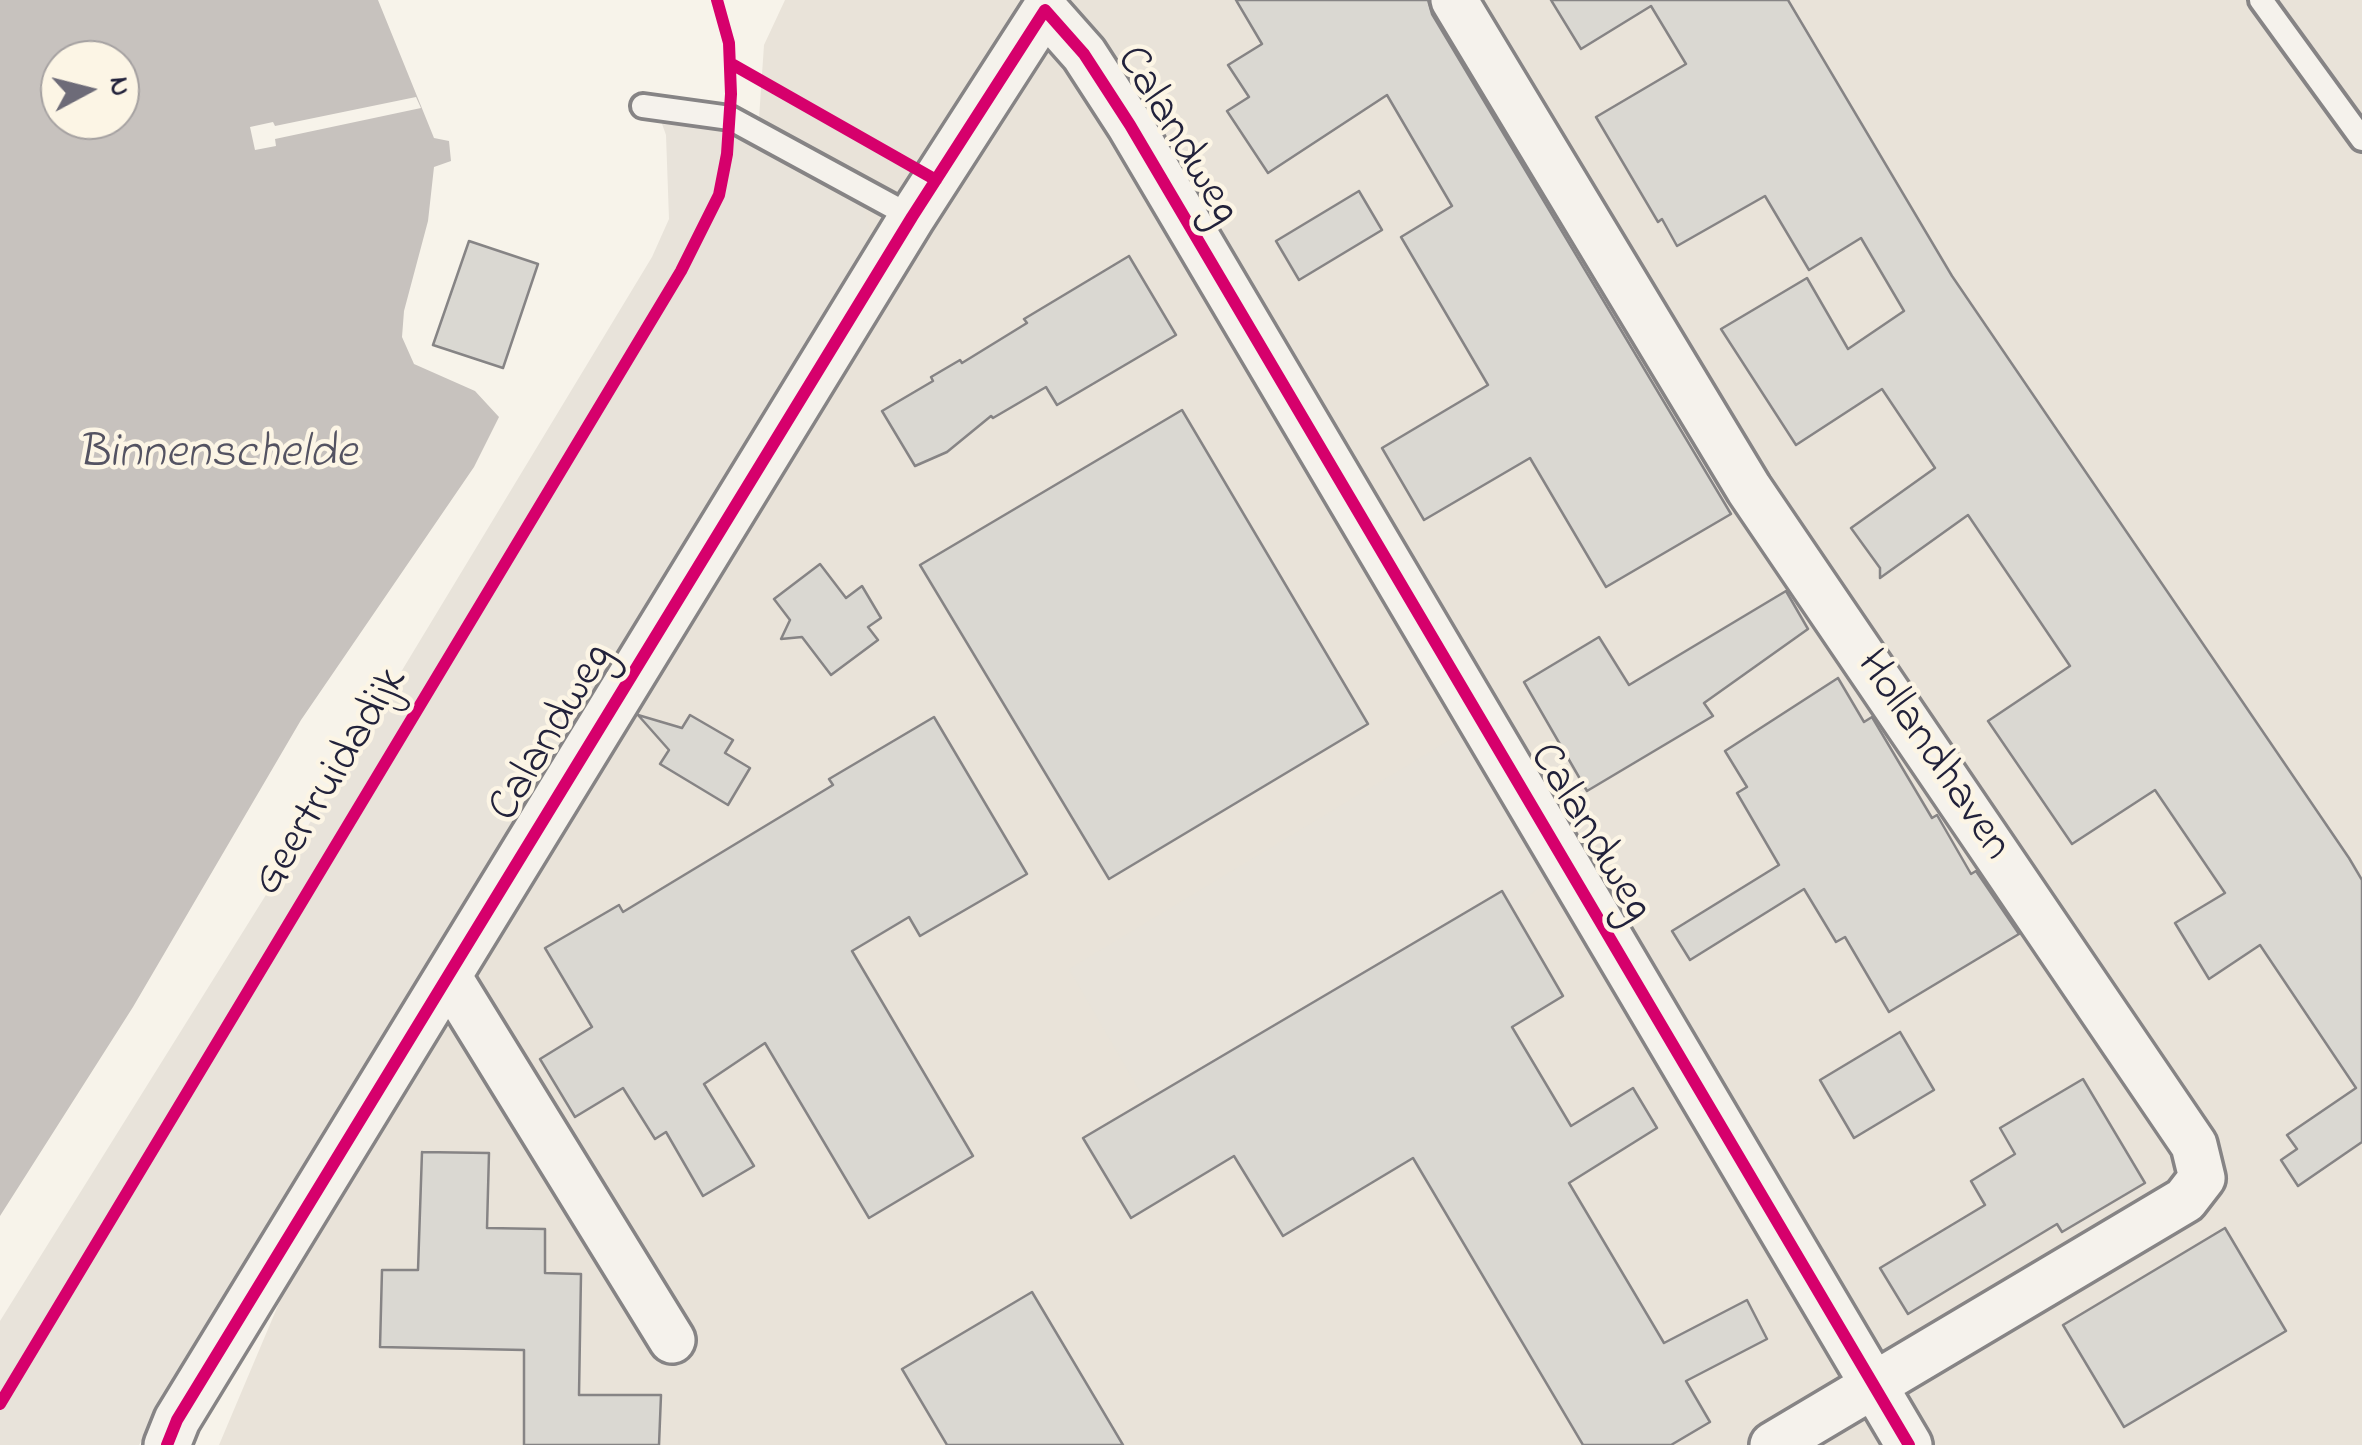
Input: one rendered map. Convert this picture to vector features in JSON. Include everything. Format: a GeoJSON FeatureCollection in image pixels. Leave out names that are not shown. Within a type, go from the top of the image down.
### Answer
{"type":"FeatureCollection","features":[{"type":"Feature","properties":{"kind":"street","name":"Hollandhaven"},"geometry":{"type":"LineString","coordinates":[[1454,0],[1749,489],[2194,1145],[2202,1178],[2185,1200],[1872,1385]]}},
{"type":"Feature","properties":{"kind":"street","name":"Calandweg"},"geometry":{"type":"LineString","coordinates":[[167,1445],[177,1420],[912,217],[1048,5],[1130,126],[1909,1445]]}},
{"type":"Feature","properties":{"kind":"street"},"geometry":{"type":"LineString","coordinates":[[448,976],[672,1340]]}},
{"type":"Feature","properties":{"kind":"street"},"geometry":{"type":"LineString","coordinates":[[1773,1445],[1872,1385]]}},
{"type":"Feature","properties":{"kind":"lane"},"geometry":{"type":"LineString","coordinates":[[2261,0],[2362,139]]}},
{"type":"Feature","properties":{"kind":"lane"},"geometry":{"type":"LineString","coordinates":[[643,106],[730,118],[912,217]]}},
{"type":"Feature","properties":{"kind":"shaded area"},"geometry":{"type":"Polygon","coordinates":[[[785,0],[2362,0],[2362,1445],[219,1445],[755,177],[764,45],[785,0]]]}},
{"type":"Feature","properties":{"kind":"shaded area"},"geometry":{"type":"Polygon","coordinates":[[[652,96],[862,202],[873,244],[139,1445],[0,1445],[0,1321],[274,882],[652,257],[669,219],[666,135],[652,96]]]}},
{"type":"Feature","properties":{"kind":"shaded area"},"geometry":{"type":"Polygon","coordinates":[[[1463,732],[1550,878],[1524,900],[1156,1119],[1069,969],[1463,732]]]}},
{"type":"Feature","properties":{"kind":"water","name":"Binnenschelde"},"geometry":{"type":"Polygon","coordinates":[[[0,0],[378,0],[434,138],[449,141],[451,161],[434,167],[428,221],[404,311],[402,337],[414,364],[475,391],[499,417],[474,467],[301,720],[133,1007],[0,1216],[0,0]]]}},
{"type":"Feature","properties":{"kind":"pier"},"geometry":{"type":"Polygon","coordinates":[[[416,97],[421,108],[275,139],[276,146],[255,150],[250,127],[273,122],[275,126],[416,97]]]}},
{"type":"Feature","properties":{"kind":"building"},"geometry":{"type":"Polygon","coordinates":[[[1236,0],[1428,0],[1432,14],[1731,514],[1606,587],[1530,458],[1424,520],[1382,448],[1488,385],[1401,237],[1452,206],[1387,95],[1268,173],[1227,111],[1249,97],[1228,65],[1262,44],[1236,0]]]}},
{"type":"Feature","properties":{"kind":"building"},"geometry":{"type":"Polygon","coordinates":[[[1551,0],[1788,0],[1952,276],[2349,858],[2362,880],[2362,1142],[2298,1186],[2281,1160],[2297,1149],[2287,1135],[2356,1088],[2260,945],[2209,979],[2175,923],[2225,893],[2155,790],[2072,844],[1988,721],[2070,666],[1968,515],[1880,578],[1880,568],[1851,528],[1935,468],[1882,389],[1796,445],[1721,329],[1807,278],[1848,349],[1904,311],[1861,238],[1809,270],[1765,196],[1677,246],[1662,219],[1658,222],[1596,117],[1686,64],[1651,6],[1581,49],[1551,0]]]}},
{"type":"Feature","properties":{"kind":"building"},"geometry":{"type":"Polygon","coordinates":[[[1359,191],[1382,230],[1299,280],[1276,241],[1359,191]]]}},
{"type":"Feature","properties":{"kind":"building"},"geometry":{"type":"Polygon","coordinates":[[[469,241],[538,264],[503,368],[433,345],[469,241]]]}},
{"type":"Feature","properties":{"kind":"building"},"geometry":{"type":"Polygon","coordinates":[[[1129,256],[1176,335],[1057,405],[1046,387],[991,416],[947,452],[915,466],[882,411],[1129,256]]]}},
{"type":"Feature","properties":{"kind":"building"},"geometry":{"type":"Polygon","coordinates":[[[1182,410],[1368,724],[1109,879],[920,565],[1182,410]]]}},
{"type":"Feature","properties":{"kind":"building"},"geometry":{"type":"Polygon","coordinates":[[[820,564],[846,598],[862,586],[881,618],[868,627],[878,640],[831,675],[802,637],[781,639],[790,620],[774,599],[820,564]]]}},
{"type":"Feature","properties":{"kind":"building"},"geometry":{"type":"Polygon","coordinates":[[[1786,591],[1808,629],[1704,703],[1713,716],[1587,791],[1524,682],[1599,637],[1629,685],[1786,591]]]}},
{"type":"Feature","properties":{"kind":"building"},"geometry":{"type":"Polygon","coordinates":[[[1838,678],[1864,722],[1872,717],[1932,818],[1937,815],[1971,874],[1976,871],[2019,934],[1889,1012],[1845,937],[1836,942],[1804,889],[1690,960],[1672,931],[1779,865],[1737,793],[1747,787],[1725,751],[1838,678]]]}},
{"type":"Feature","properties":{"kind":"building"},"geometry":{"type":"Polygon","coordinates":[[[638,715],[682,728],[690,715],[733,740],[725,753],[750,768],[728,805],[660,764],[669,750],[638,715]]]}},
{"type":"Feature","properties":{"kind":"building"},"geometry":{"type":"Polygon","coordinates":[[[934,717],[1027,874],[920,936],[909,917],[852,951],[973,1156],[869,1218],[765,1043],[704,1084],[754,1166],[703,1196],[666,1132],[655,1139],[623,1088],[575,1117],[540,1059],[592,1027],[545,948],[619,905],[623,912],[833,785],[829,779],[934,717]]]}},
{"type":"Feature","properties":{"kind":"building"},"geometry":{"type":"Polygon","coordinates":[[[1502,891],[1563,996],[1512,1027],[1571,1126],[1633,1088],[1657,1128],[1569,1183],[1664,1343],[1747,1300],[1767,1339],[1686,1381],[1710,1422],[1671,1445],[1583,1445],[1413,1158],[1283,1236],[1234,1156],[1131,1218],[1083,1138],[1502,891]]]}},
{"type":"Feature","properties":{"kind":"building"},"geometry":{"type":"Polygon","coordinates":[[[1900,1032],[1934,1090],[1854,1138],[1820,1080],[1900,1032]]]}},
{"type":"Feature","properties":{"kind":"building"},"geometry":{"type":"Polygon","coordinates":[[[2083,1079],[2145,1183],[2062,1232],[2057,1224],[1908,1314],[1880,1268],[1985,1205],[1971,1181],[2015,1154],[2000,1128],[2083,1079]]]}},
{"type":"Feature","properties":{"kind":"building"},"geometry":{"type":"Polygon","coordinates":[[[422,1152],[489,1153],[487,1228],[545,1229],[545,1273],[581,1274],[579,1395],[661,1395],[659,1445],[524,1445],[524,1350],[380,1347],[382,1270],[418,1270],[422,1152]]]}},
{"type":"Feature","properties":{"kind":"building"},"geometry":{"type":"Polygon","coordinates":[[[2225,1228],[2286,1331],[2124,1427],[2063,1325],[2225,1228]]]}},
{"type":"Feature","properties":{"kind":"building"},"geometry":{"type":"Polygon","coordinates":[[[1032,1292],[1123,1445],[947,1445],[902,1369],[1032,1292]]]}},
{"type":"Feature","properties":{"kind":"cycle path","name":"Geertruidadijk"},"geometry":{"type":"LineString","coordinates":[[0,1404],[681,271],[719,195],[727,154],[729,43],[717,0]]}},
{"type":"Feature","properties":{"kind":"cycle path"},"geometry":{"type":"LineString","coordinates":[[167,1445],[177,1420],[912,217],[1045,10],[1084,54],[1130,125],[1909,1445]]}},
{"type":"Feature","properties":{"kind":"cycle path"},"geometry":{"type":"LineString","coordinates":[[730,63],[936,180]]}}]}
